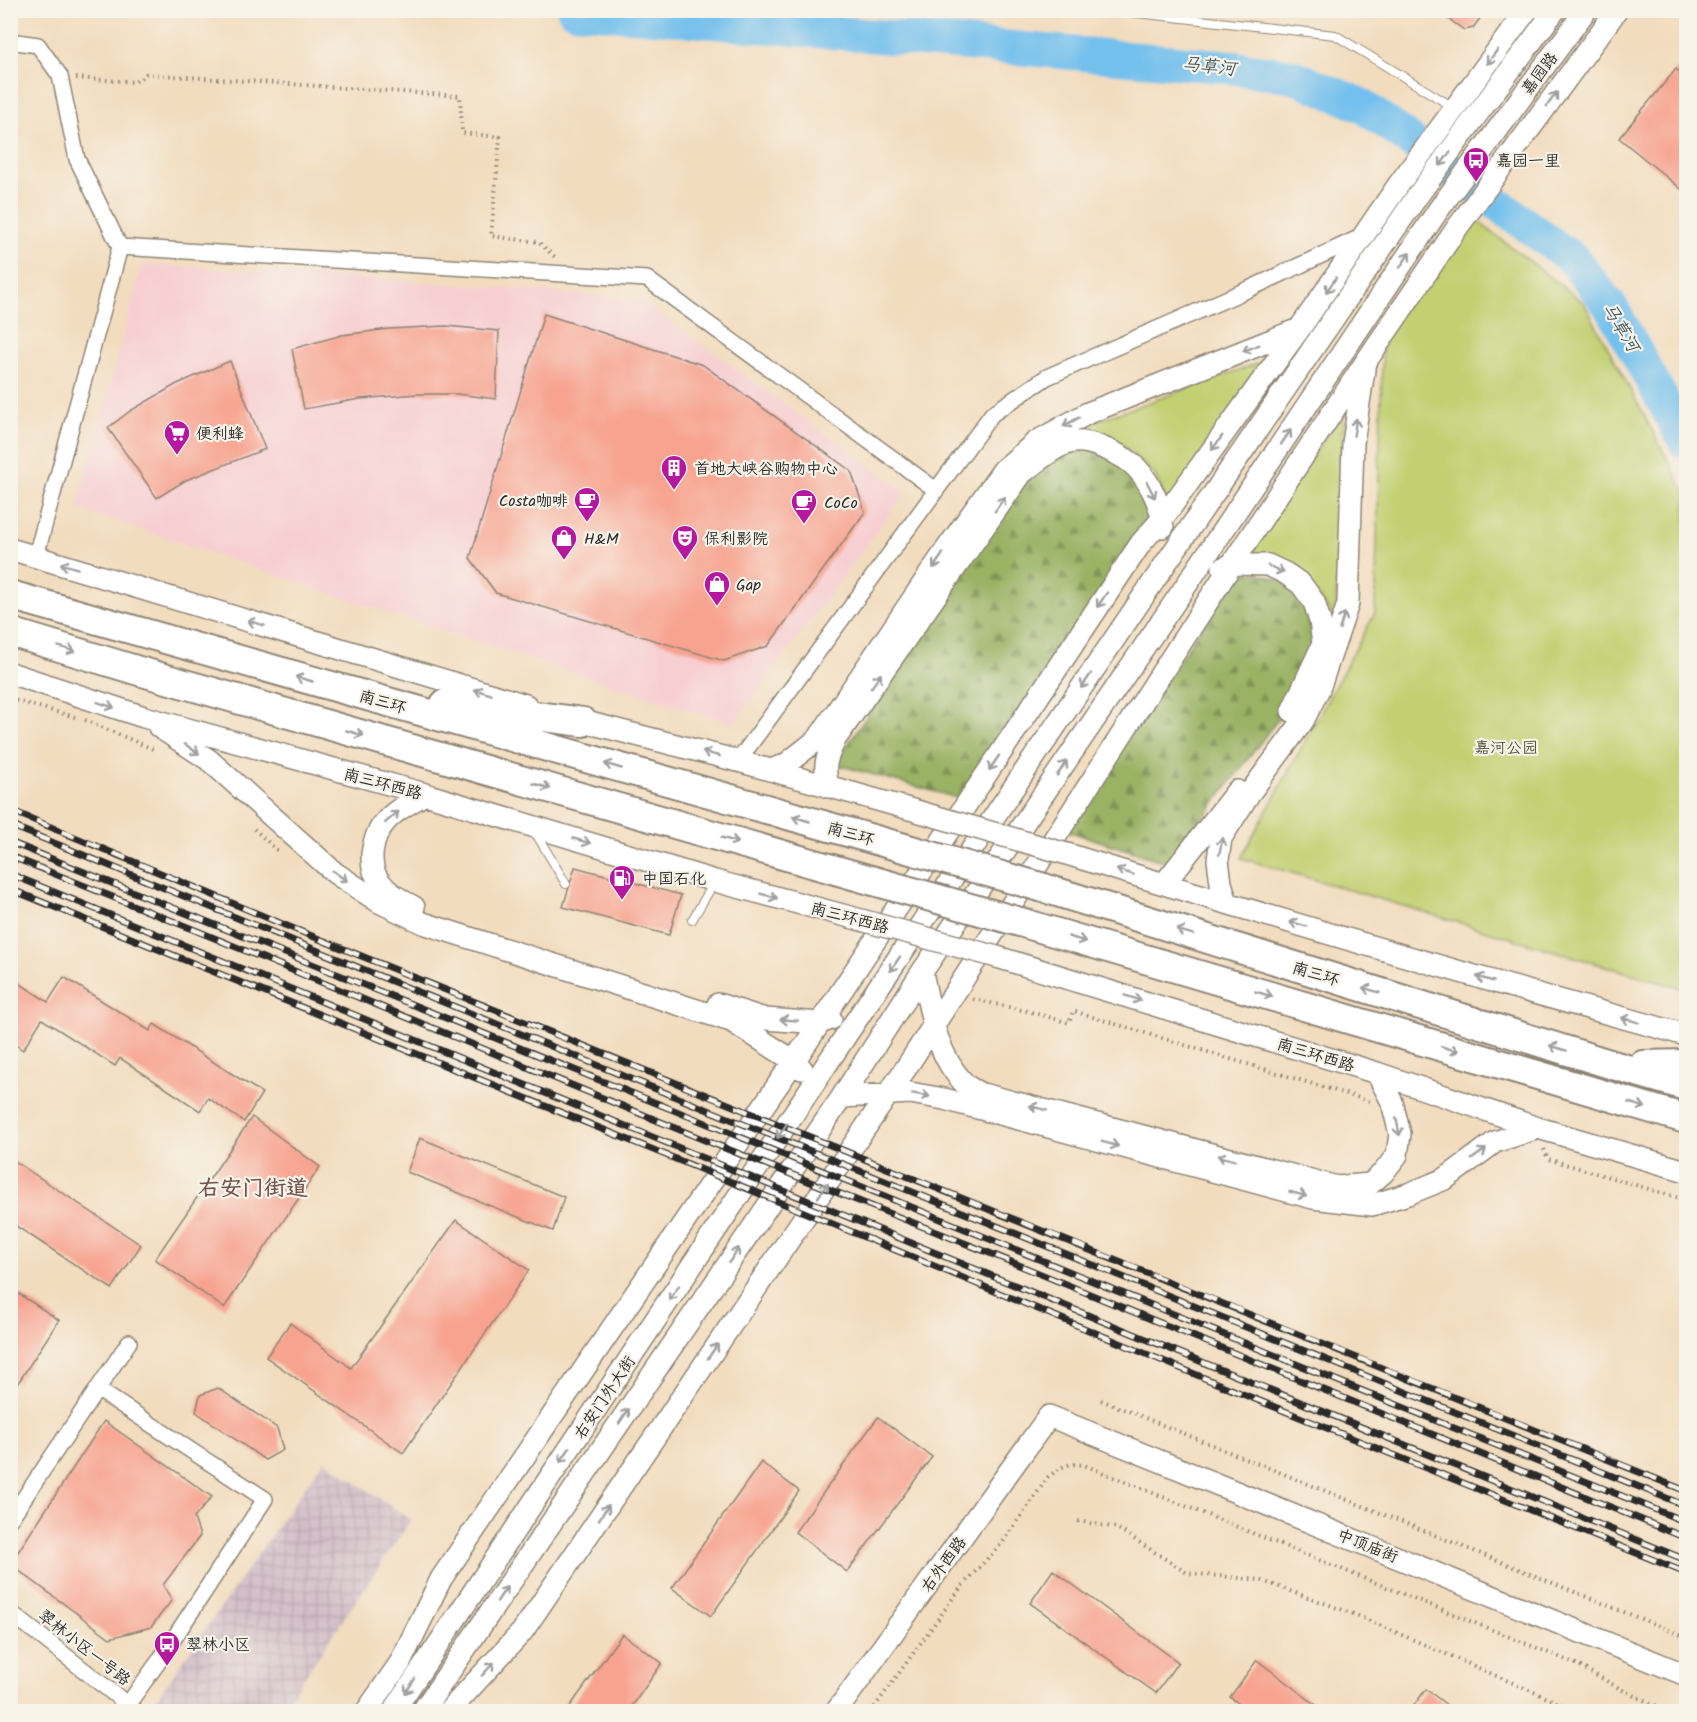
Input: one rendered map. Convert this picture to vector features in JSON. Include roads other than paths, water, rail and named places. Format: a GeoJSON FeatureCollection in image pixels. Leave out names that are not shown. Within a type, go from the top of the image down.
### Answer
{"type":"FeatureCollection","features":[{"type":"Feature","properties":{"kind":"highway"},"geometry":{"type":"LineString","coordinates":[[10,578],[44,594],[144,633]]}},
{"type":"Feature","properties":{"kind":"highway","name":"南三环"},"geometry":{"type":"LineString","coordinates":[[10,595],[1044,888],[1686,1086]]}},
{"type":"Feature","properties":{"kind":"highway"},"geometry":{"type":"LineString","coordinates":[[10,632],[139,671],[1020,922],[1686,1119]]}},
{"type":"Feature","properties":{"kind":"highway"},"geometry":{"type":"LineString","coordinates":[[346,690],[583,722]]}},
{"type":"Feature","properties":{"kind":"highway"},"geometry":{"type":"LineString","coordinates":[[1613,1065],[1686,1064]]}},
{"type":"Feature","properties":{"kind":"main road"},"geometry":{"type":"LineString","coordinates":[[366,1712],[399,1663],[441,1579],[820,1023],[1141,543],[1162,518],[1300,328],[1399,184],[1527,10]]}},
{"type":"Feature","properties":{"kind":"main road","name":"嘉园路"},"geometry":{"type":"LineString","coordinates":[[1166,563],[1412,204],[1555,10]]}},
{"type":"Feature","properties":{"kind":"main road","name":"嘉园路"},"geometry":{"type":"LineString","coordinates":[[1183,590],[1440,209],[1586,10]]}},
{"type":"Feature","properties":{"kind":"main road"},"geometry":{"type":"LineString","coordinates":[[448,1712],[522,1632],[887,1095],[1365,363],[1457,228],[1617,10]]}},
{"type":"Feature","properties":{"kind":"main road"},"geometry":{"type":"LineString","coordinates":[[1366,235],[1412,204]]}},
{"type":"Feature","properties":{"kind":"main road"},"geometry":{"type":"LineString","coordinates":[[770,770],[784,765],[818,739],[1003,470],[1036,442],[1088,413],[1300,328],[1343,307]]}},
{"type":"Feature","properties":{"kind":"main road"},"geometry":{"type":"LineString","coordinates":[[1227,903],[1218,860],[1221,838],[1308,710],[1319,689],[1348,604],[1353,443],[1372,309]]}},
{"type":"Feature","properties":{"kind":"main road"},"geometry":{"type":"LineString","coordinates":[[828,787],[825,760],[836,738],[1022,473],[1044,456],[1068,443],[1090,443],[1131,462],[1150,486],[1162,518],[1166,563]]}},
{"type":"Feature","properties":{"kind":"main road"},"geometry":{"type":"LineString","coordinates":[[10,549],[583,722],[738,761],[920,812],[1541,996],[1686,1035]]}},
{"type":"Feature","properties":{"kind":"main road","name":"右安门外大街"},"geometry":{"type":"LineString","coordinates":[[393,1712],[1166,563]]}},
{"type":"Feature","properties":{"kind":"main road"},"geometry":{"type":"LineString","coordinates":[[1164,884],[1248,777],[1295,706],[1323,644],[1320,621],[1314,602],[1301,584],[1268,565],[1232,564],[1183,590]]}},
{"type":"Feature","properties":{"kind":"main road","name":"右安门外大街"},"geometry":{"type":"LineString","coordinates":[[422,1712],[842,1097],[922,972],[1183,590]]}},
{"type":"Feature","properties":{"kind":"main road","name":"南三环西路"},"geometry":{"type":"LineString","coordinates":[[10,673],[144,717],[425,794],[715,881],[997,957],[1377,1073],[1538,1128],[1686,1171]]}},
{"type":"Feature","properties":{"kind":"main road"},"geometry":{"type":"LineString","coordinates":[[144,717],[209,760],[335,873],[379,902],[423,923],[731,1020],[794,1061],[815,1082]]}},
{"type":"Feature","properties":{"kind":"main road"},"geometry":{"type":"LineString","coordinates":[[425,794],[387,820],[375,836],[373,866],[379,882],[400,900],[432,917],[765,1018],[820,1023],[866,1007]]}},
{"type":"Feature","properties":{"kind":"main road"},"geometry":{"type":"LineString","coordinates":[[922,972],[933,1025],[946,1059],[964,1083],[979,1093],[1337,1187],[1370,1184],[1383,1173],[1397,1155],[1400,1134],[1392,1102],[1377,1073]]}},
{"type":"Feature","properties":{"kind":"main road"},"geometry":{"type":"LineString","coordinates":[[842,1097],[910,1093],[944,1099],[1313,1198],[1372,1205],[1445,1179],[1495,1142],[1538,1128]]}},
{"type":"Feature","properties":{"kind":"main road","name":"中顶庙街"},"geometry":{"type":"LineString","coordinates":[[1050,1416],[1686,1675]]}},
{"type":"Feature","properties":{"kind":"main road","name":"右外西路"},"geometry":{"type":"LineString","coordinates":[[836,1712],[1050,1416]]}},
{"type":"Feature","properties":{"kind":"street"},"geometry":{"type":"LineString","coordinates":[[10,40],[38,45],[60,76],[77,159],[120,247],[36,556]]}},
{"type":"Feature","properties":{"kind":"street"},"geometry":{"type":"LineString","coordinates":[[738,761],[992,414],[1047,377],[1366,235]]}},
{"type":"Feature","properties":{"kind":"street"},"geometry":{"type":"LineString","coordinates":[[120,247],[647,279],[936,490]]}},
{"type":"Feature","properties":{"kind":"street"},"geometry":{"type":"LineString","coordinates":[[10,1519],[129,1342]]}},
{"type":"Feature","properties":{"kind":"street"},"geometry":{"type":"LineString","coordinates":[[97,1389],[265,1499],[159,1661],[133,1708]]}},
{"type":"Feature","properties":{"kind":"street","name":"翠林小区一号路"},"geometry":{"type":"LineString","coordinates":[[10,1612],[133,1708]]}},
{"type":"Feature","properties":{"kind":"lane"},"geometry":{"type":"LineString","coordinates":[[1110,10],[1335,35],[1454,107]]}},
{"type":"Feature","properties":{"kind":"lane"},"geometry":{"type":"LineString","coordinates":[[531,826],[566,884]]}},
{"type":"Feature","properties":{"kind":"lane"},"geometry":{"type":"LineString","coordinates":[[692,921],[715,881]]}},
{"type":"Feature","properties":{"kind":"waterway","name":"马草河"},"geometry":{"type":"LineString","coordinates":[[574,10],[1221,66],[1293,76],[1363,106],[1573,259],[1613,310],[1686,443]]}},
{"type":"Feature","properties":{"kind":"railway"},"geometry":{"type":"LineString","coordinates":[[10,810],[287,926],[1686,1491]]}},
{"type":"Feature","properties":{"kind":"railway"},"geometry":{"type":"LineString","coordinates":[[10,825],[1686,1506]]}},
{"type":"Feature","properties":{"kind":"railway"},"geometry":{"type":"LineString","coordinates":[[10,842],[1686,1522]]}},
{"type":"Feature","properties":{"kind":"railway"},"geometry":{"type":"LineString","coordinates":[[10,856],[1686,1538]]}},
{"type":"Feature","properties":{"kind":"railway"},"geometry":{"type":"LineString","coordinates":[[10,874],[1686,1560]]}},
{"type":"Feature","properties":{"kind":"railway"},"geometry":{"type":"LineString","coordinates":[[10,889],[1686,1573]]}},
{"type":"Feature","properties":{"kind":"place","name":"嘉园一里"},"geometry":{"type":"Point","coordinates":[1476,183]}},
{"type":"Feature","properties":{"kind":"place","name":"便利蜂"},"geometry":{"type":"Point","coordinates":[177,456]}},
{"type":"Feature","properties":{"kind":"place","name":"首地大峡谷购物中心"},"geometry":{"type":"Point","coordinates":[674,491]}},
{"type":"Feature","properties":{"kind":"place","name":"Costa咖啡"},"geometry":{"type":"Point","coordinates":[587,523]}},
{"type":"Feature","properties":{"kind":"place","name":"CoCo"},"geometry":{"type":"Point","coordinates":[804,525]}},
{"type":"Feature","properties":{"kind":"place","name":"H&M"},"geometry":{"type":"Point","coordinates":[564,561]}},
{"type":"Feature","properties":{"kind":"place","name":"保利影院"},"geometry":{"type":"Point","coordinates":[685,561]}},
{"type":"Feature","properties":{"kind":"place","name":"Gap"},"geometry":{"type":"Point","coordinates":[717,607]}},
{"type":"Feature","properties":{"kind":"place","name":"中国石化"},"geometry":{"type":"Point","coordinates":[622,901]}},
{"type":"Feature","properties":{"kind":"place","name":"翠林小区"},"geometry":{"type":"Point","coordinates":[167,1667]}},
{"type":"Feature","properties":{"kind":"district","name":"右安门街道"},"geometry":{"type":"Point","coordinates":[253,1187]}},
{"type":"Feature","properties":{"kind":"park label","name":"嘉河公园"},"geometry":{"type":"Point","coordinates":[1506,747]}}]}
